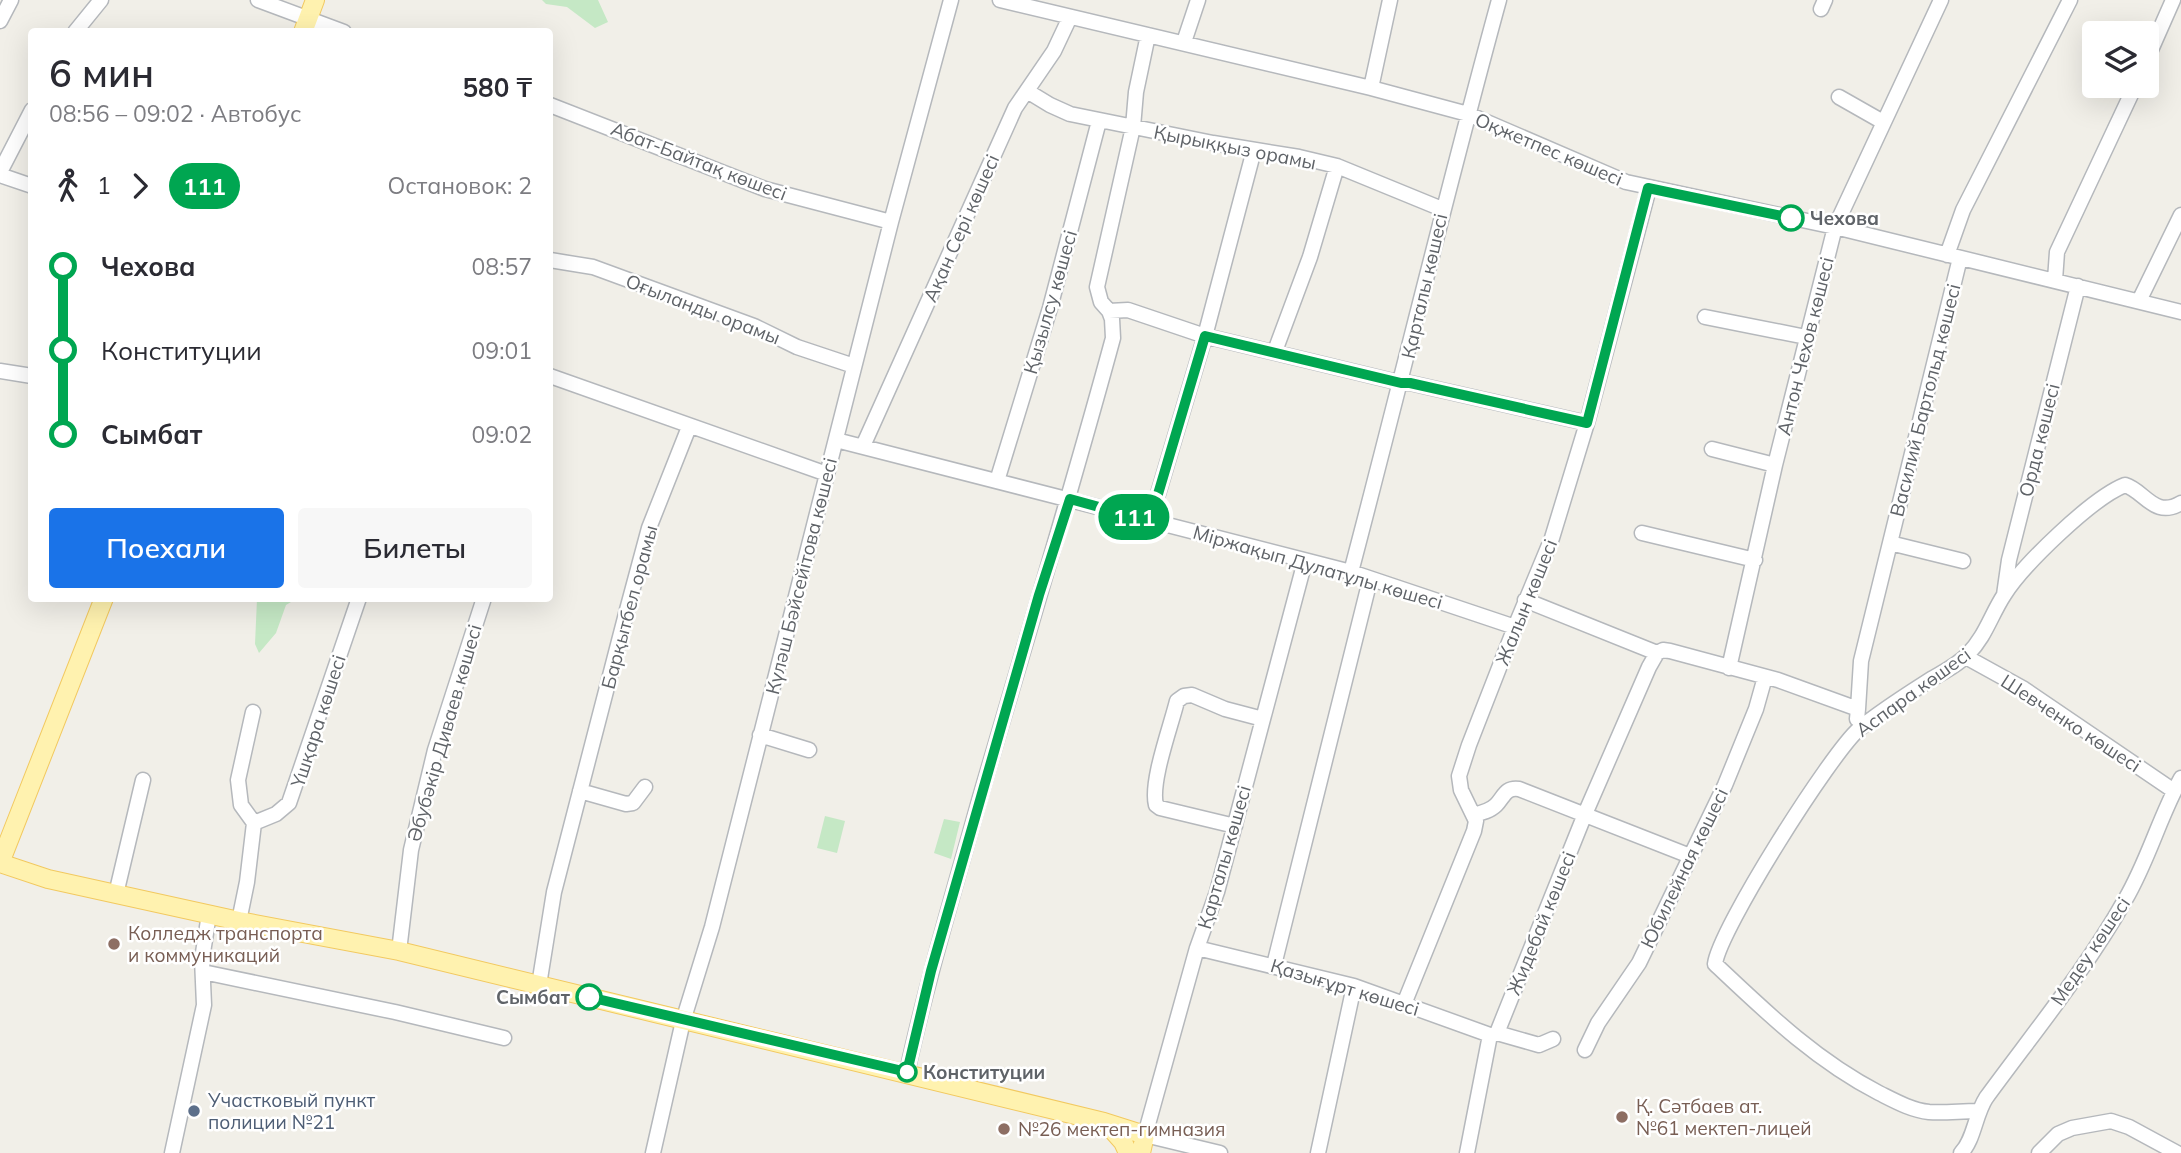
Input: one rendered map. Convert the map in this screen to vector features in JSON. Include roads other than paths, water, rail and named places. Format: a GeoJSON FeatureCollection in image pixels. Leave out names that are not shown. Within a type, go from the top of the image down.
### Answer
{"type":"FeatureCollection","features":[{"type":"Feature","properties":{"kind":"main road"},"geometry":{"type":"LineString","coordinates":[[306,25],[315,0]]}},
{"type":"Feature","properties":{"kind":"main road"},"geometry":{"type":"LineString","coordinates":[[102,602],[0,863],[48,879],[116,894],[239,921],[399,951],[683,1021],[907,1072],[1145,1135]]}},
{"type":"Feature","properties":{"kind":"main road"},"geometry":{"type":"LineString","coordinates":[[1104,1122],[1123,1142],[1128,1153]]}},
{"type":"Feature","properties":{"kind":"main road","name":"Қарталы көшесі"},"geometry":{"type":"LineString","coordinates":[[1140,1153],[1145,1135]]}},
{"type":"Feature","properties":{"kind":"street"},"geometry":{"type":"LineString","coordinates":[[0,21],[11,0]]}},
{"type":"Feature","properties":{"kind":"street"},"geometry":{"type":"LineString","coordinates":[[78,28],[102,0]]}},
{"type":"Feature","properties":{"kind":"street"},"geometry":{"type":"LineString","coordinates":[[258,0],[306,25]]}},
{"type":"Feature","properties":{"kind":"street","name":"Күләш Бәйсейітова көшесі"},"geometry":{"type":"LineString","coordinates":[[653,1153],[683,1021],[712,927],[891,222],[951,0]]}},
{"type":"Feature","properties":{"kind":"street","name":"Оқжетпес көшесі"},"geometry":{"type":"LineString","coordinates":[[1000,0],[1042,5],[1070,17],[1371,88],[1468,114],[1607,175],[1648,188],[1835,227],[2181,312]]}},
{"type":"Feature","properties":{"kind":"street"},"geometry":{"type":"LineString","coordinates":[[1184,43],[1198,0]]}},
{"type":"Feature","properties":{"kind":"street"},"geometry":{"type":"LineString","coordinates":[[1371,88],[1390,0]]}},
{"type":"Feature","properties":{"kind":"street","name":"Қарталы көшесі"},"geometry":{"type":"LineString","coordinates":[[1350,572],[1401,383],[1442,209],[1499,0]]}},
{"type":"Feature","properties":{"kind":"street","name":"Антон Чехов көшесі"},"geometry":{"type":"LineString","coordinates":[[1729,668],[1775,466],[1835,227],[1941,0]]}},
{"type":"Feature","properties":{"kind":"street","name":"Василий Бартольд көшесі"},"geometry":{"type":"LineString","coordinates":[[1858,709],[1861,661],[1890,543],[1963,210],[2070,0]]}},
{"type":"Feature","properties":{"kind":"street"},"geometry":{"type":"LineString","coordinates":[[2159,32],[2173,0]]}},
{"type":"Feature","properties":{"kind":"street","name":"Ақан Сері көшесі"},"geometry":{"type":"LineString","coordinates":[[863,446],[1016,108],[1054,51],[1070,17]]}},
{"type":"Feature","properties":{"kind":"street"},"geometry":{"type":"LineString","coordinates":[[907,1072],[931,971],[1035,607],[1070,499],[1113,338],[1112,319],[1097,287],[1133,127],[1136,92],[1148,35]]}},
{"type":"Feature","properties":{"kind":"street","name":"Қырыққыз орамы"},"geometry":{"type":"LineString","coordinates":[[1027,91],[1070,114],[1337,166],[1442,209]]}},
{"type":"Feature","properties":{"kind":"street"},"geometry":{"type":"LineString","coordinates":[[1839,97],[1883,122]]}},
{"type":"Feature","properties":{"kind":"street"},"geometry":{"type":"LineString","coordinates":[[2055,280],[2057,251],[2129,98]]}},
{"type":"Feature","properties":{"kind":"street","name":"Абат-Байтақ көшесі"},"geometry":{"type":"LineString","coordinates":[[553,106],[765,189],[891,222]]}},
{"type":"Feature","properties":{"kind":"street"},"geometry":{"type":"LineString","coordinates":[[28,118],[0,174],[28,184]]}},
{"type":"Feature","properties":{"kind":"street","name":"Қызылсу көшесі"},"geometry":{"type":"LineString","coordinates":[[997,481],[1050,308],[1099,121]]}},
{"type":"Feature","properties":{"kind":"street"},"geometry":{"type":"LineString","coordinates":[[1150,521],[1205,336],[1254,150]]}},
{"type":"Feature","properties":{"kind":"street"},"geometry":{"type":"LineString","coordinates":[[1275,351],[1310,257],[1337,166]]}},
{"type":"Feature","properties":{"kind":"street","name":"Жалын көшесі"},"geometry":{"type":"LineString","coordinates":[[1474,815],[1461,790],[1459,776],[1514,627],[1552,538],[1587,423],[1648,188]]}},
{"type":"Feature","properties":{"kind":"street"},"geometry":{"type":"LineString","coordinates":[[2138,301],[2181,215]]}},
{"type":"Feature","properties":{"kind":"street","name":"Оғыланды орамы"},"geometry":{"type":"LineString","coordinates":[[553,260],[593,267],[754,326],[797,347],[854,366]]}},
{"type":"Feature","properties":{"kind":"street","name":"Орда көшесі"},"geometry":{"type":"LineString","coordinates":[[2004,595],[2009,560],[2078,286]]}},
{"type":"Feature","properties":{"kind":"street"},"geometry":{"type":"LineString","coordinates":[[1105,306],[1128,310],[1205,336],[1401,383],[1587,423]]}},
{"type":"Feature","properties":{"kind":"street"},"geometry":{"type":"LineString","coordinates":[[1705,317],[1807,337]]}},
{"type":"Feature","properties":{"kind":"street"},"geometry":{"type":"LineString","coordinates":[[0,371],[28,375]]}},
{"type":"Feature","properties":{"kind":"street"},"geometry":{"type":"LineString","coordinates":[[553,377],[827,474]]}},
{"type":"Feature","properties":{"kind":"street","name":"Барқытбел орамы"},"geometry":{"type":"LineString","coordinates":[[538,985],[554,892],[649,528],[689,427]]}},
{"type":"Feature","properties":{"kind":"street","name":"Міржақып Дулатұлы көшесі"},"geometry":{"type":"LineString","coordinates":[[836,440],[1350,572],[1514,627]]}},
{"type":"Feature","properties":{"kind":"street"},"geometry":{"type":"LineString","coordinates":[[1712,449],[1775,466]]}},
{"type":"Feature","properties":{"kind":"street","name":"Аспара көшесі"},"geometry":{"type":"LineString","coordinates":[[1977,1111],[1928,1112],[1905,1106],[1857,1082],[1784,1029],[1715,964],[1716,953],[1737,912],[1805,802],[1856,732],[1877,715],[1966,657],[1991,621],[2004,595],[2043,549],[2080,517],[2125,485],[2130,486],[2145,500],[2162,507],[2172,508],[2181,503]]}},
{"type":"Feature","properties":{"kind":"street"},"geometry":{"type":"LineString","coordinates":[[1642,533],[1755,560]]}},
{"type":"Feature","properties":{"kind":"street","name":"Василий Бартольд көшесі"},"geometry":{"type":"LineString","coordinates":[[1890,543],[1963,561]]}},
{"type":"Feature","properties":{"kind":"street","name":"Қарталы көшесі"},"geometry":{"type":"LineString","coordinates":[[1145,1135],[1197,948],[1217,892],[1305,561]]}},
{"type":"Feature","properties":{"kind":"street"},"geometry":{"type":"LineString","coordinates":[[1274,965],[1370,580]]}},
{"type":"Feature","properties":{"kind":"street"},"geometry":{"type":"LineString","coordinates":[[1525,600],[1657,653],[1662,650],[1670,651],[1778,680],[1858,709],[1856,732]]}},
{"type":"Feature","properties":{"kind":"street","name":"Үшқара көшесі"},"geometry":{"type":"LineString","coordinates":[[254,823],[276,814],[293,797],[358,602]]}},
{"type":"Feature","properties":{"kind":"street","name":"Әбубәкір Диваев көшесі"},"geometry":{"type":"LineString","coordinates":[[399,951],[414,838],[436,750],[483,602]]}},
{"type":"Feature","properties":{"kind":"street","name":"Жидебай көшесі"},"geometry":{"type":"LineString","coordinates":[[1467,1153],[1494,1034],[1585,814],[1657,653]]}},
{"type":"Feature","properties":{"kind":"street","name":"Шевченко көшесі"},"geometry":{"type":"LineString","coordinates":[[1966,657],[2178,785]]}},
{"type":"Feature","properties":{"kind":"street","name":"Юбилейная көшесі"},"geometry":{"type":"LineString","coordinates":[[1585,1050],[1598,1023],[1639,963],[1735,760],[1756,709],[1765,677]]}},
{"type":"Feature","properties":{"kind":"street"},"geometry":{"type":"LineString","coordinates":[[1234,826],[1156,805],[1155,790],[1162,756],[1177,701],[1184,696],[1192,695],[1225,709],[1263,719]]}},
{"type":"Feature","properties":{"kind":"street"},"geometry":{"type":"LineString","coordinates":[[239,921],[254,823],[241,805],[238,780],[253,712]]}},
{"type":"Feature","properties":{"kind":"street"},"geometry":{"type":"LineString","coordinates":[[760,735],[809,750]]}},
{"type":"Feature","properties":{"kind":"street"},"geometry":{"type":"LineString","coordinates":[[116,894],[144,780]]}},
{"type":"Feature","properties":{"kind":"street","name":"Медеу көшесі"},"geometry":{"type":"LineString","coordinates":[[1961,1153],[1973,1132],[1977,1111],[2096,946],[2125,901],[2145,863],[2178,785]]}},
{"type":"Feature","properties":{"kind":"street"},"geometry":{"type":"LineString","coordinates":[[580,790],[626,804],[633,803],[645,787]]}},
{"type":"Feature","properties":{"kind":"street"},"geometry":{"type":"LineString","coordinates":[[1404,1004],[1475,831],[1474,815],[1488,811],[1512,788],[1690,856]]}},
{"type":"Feature","properties":{"kind":"street"},"geometry":{"type":"LineString","coordinates":[[172,1153],[204,1005],[202,959],[209,914]]}},
{"type":"Feature","properties":{"kind":"street","name":"Қазығұрт көшесі"},"geometry":{"type":"LineString","coordinates":[[1197,948],[1354,986],[1494,1034],[1539,1045],[1553,1039]]}},
{"type":"Feature","properties":{"kind":"street"},"geometry":{"type":"LineString","coordinates":[[202,972],[504,1038]]}},
{"type":"Feature","properties":{"kind":"street"},"geometry":{"type":"LineString","coordinates":[[1318,1153],[1354,986]]}},
{"type":"Feature","properties":{"kind":"street"},"geometry":{"type":"LineString","coordinates":[[2039,1153],[2058,1134],[2072,1128],[2111,1121],[2129,1127],[2177,1153]]}},
{"type":"Feature","properties":{"kind":"street"},"geometry":{"type":"LineString","coordinates":[[1145,1135],[1220,1153]]}},
{"type":"Feature","properties":{"kind":"place","name":"Чехова"},"geometry":{"type":"Point","coordinates":[1791,218]}},
{"type":"Feature","properties":{"kind":"place","name":"Колледж транспорта и коммуникаций"},"geometry":{"type":"Point","coordinates":[114,944]}},
{"type":"Feature","properties":{"kind":"place","name":"Сымбат"},"geometry":{"type":"Point","coordinates":[589,997]}},
{"type":"Feature","properties":{"kind":"place","name":"Конституции"},"geometry":{"type":"Point","coordinates":[907,1072]}},
{"type":"Feature","properties":{"kind":"place","name":"Участковый пункт полиции №21"},"geometry":{"type":"Point","coordinates":[194,1111]}},
{"type":"Feature","properties":{"kind":"place","name":"Қ. Сәтбаев ат. №61 мектеп-лицей"},"geometry":{"type":"Point","coordinates":[1622,1117]}},
{"type":"Feature","properties":{"kind":"place","name":"№26 мектеп-гимназия"},"geometry":{"type":"Point","coordinates":[1004,1129]}}]}
